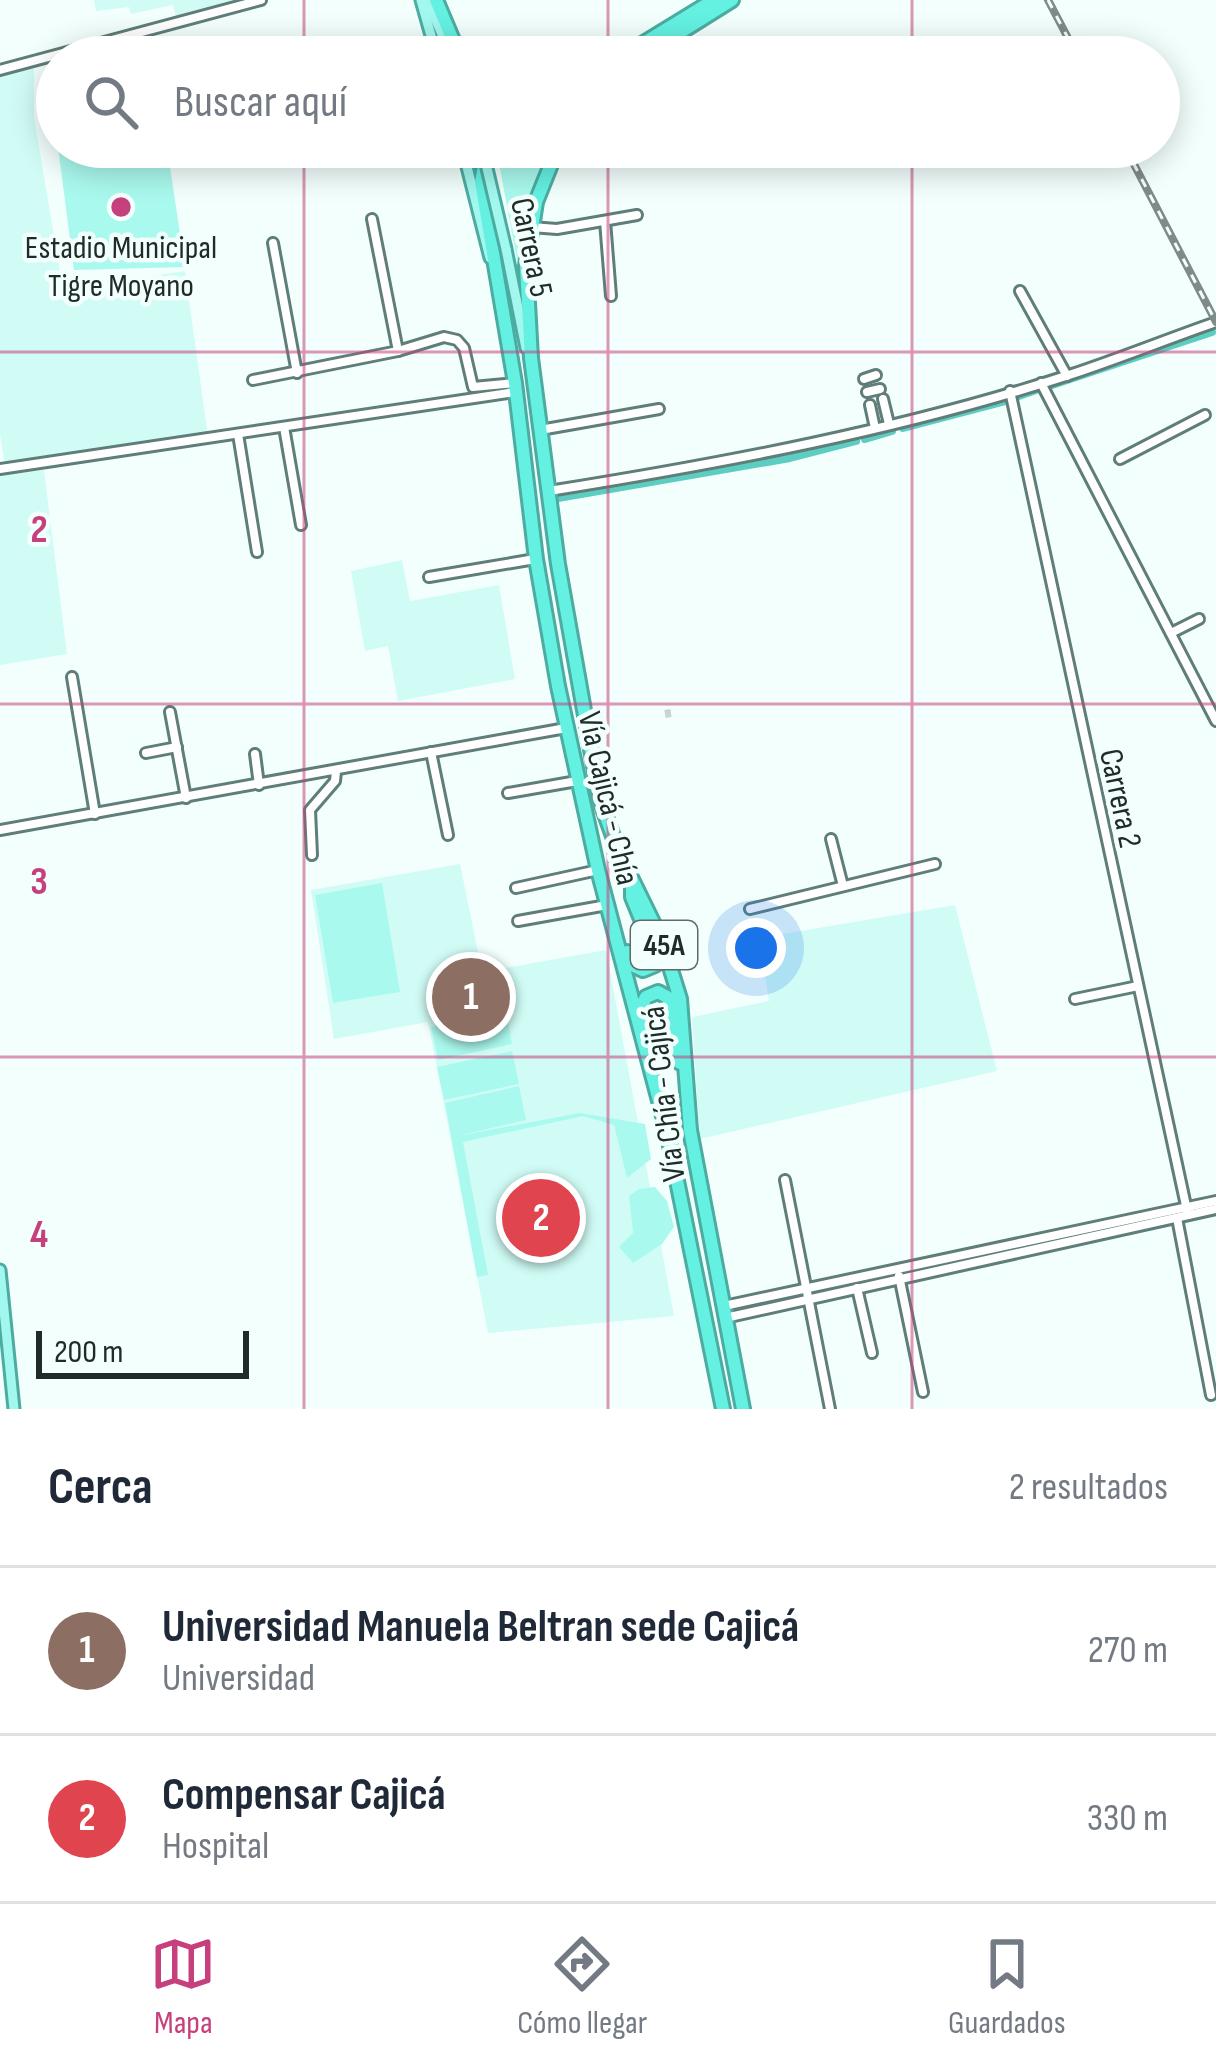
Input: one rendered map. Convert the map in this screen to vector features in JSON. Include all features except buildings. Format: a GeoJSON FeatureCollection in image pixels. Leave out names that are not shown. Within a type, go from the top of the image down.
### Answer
{"type":"FeatureCollection","features":[{"type":"Feature","properties":{"kind":"highway"},"geometry":{"type":"LineString","coordinates":[[655,36],[714,0]]}},
{"type":"Feature","properties":{"kind":"highway"},"geometry":{"type":"LineString","coordinates":[[675,36],[732,0]]}},
{"type":"Feature","properties":{"kind":"highway"},"geometry":{"type":"LineString","coordinates":[[429,2],[446,36]]}},
{"type":"Feature","properties":{"kind":"highway","name":"45A"},"geometry":{"type":"LineString","coordinates":[[481,168],[492,262]]}},
{"type":"Feature","properties":{"kind":"highway","name":"45A"},"geometry":{"type":"LineString","coordinates":[[531,358],[526,286],[530,226],[548,168]]}},
{"type":"Feature","properties":{"kind":"highway","name":"Vía Cajicá - Chía"},"geometry":{"type":"LineString","coordinates":[[492,262],[516,387],[536,559],[566,728],[670,1153],[723,1409]]}},
{"type":"Feature","properties":{"kind":"highway","name":"Vía Chía - Cajicá"},"geometry":{"type":"LineString","coordinates":[[531,358],[576,676],[596,779],[610,830],[673,967],[684,1070],[743,1409]]}},
{"type":"Feature","properties":{"kind":"highway"},"geometry":{"type":"LineString","coordinates":[[608,909],[618,921],[632,965],[643,970],[655,965],[656,949],[632,897],[632,879]]}},
{"type":"Feature","properties":{"kind":"highway"},"geometry":{"type":"LineString","coordinates":[[670,1153],[675,1139],[643,1003],[651,993],[669,998],[674,1052],[684,1070]]}},
{"type":"Feature","properties":{"kind":"main road"},"geometry":{"type":"LineString","coordinates":[[429,2],[434,36]]}},
{"type":"Feature","properties":{"kind":"main road","name":"Carrera 5"},"geometry":{"type":"LineString","coordinates":[[467,168],[492,262]]}},
{"type":"Feature","properties":{"kind":"main road","name":"Carrera 5"},"geometry":{"type":"LineString","coordinates":[[489,168],[531,358]]}},
{"type":"Feature","properties":{"kind":"main road"},"geometry":{"type":"LineString","coordinates":[[0,1270],[14,1409]]}},
{"type":"Feature","properties":{"kind":"street"},"geometry":{"type":"LineString","coordinates":[[127,36],[261,0]]}},
{"type":"Feature","properties":{"kind":"street"},"geometry":{"type":"LineString","coordinates":[[0,70],[36,60]]}},
{"type":"Feature","properties":{"kind":"street"},"geometry":{"type":"LineString","coordinates":[[530,226],[557,230],[637,215]]}},
{"type":"Feature","properties":{"kind":"street"},"geometry":{"type":"LineString","coordinates":[[372,219],[398,351]]}},
{"type":"Feature","properties":{"kind":"street"},"geometry":{"type":"LineString","coordinates":[[605,221],[611,296]]}},
{"type":"Feature","properties":{"kind":"street"},"geometry":{"type":"LineString","coordinates":[[273,243],[297,374]]}},
{"type":"Feature","properties":{"kind":"street"},"geometry":{"type":"LineString","coordinates":[[1020,291],[1067,376]]}},
{"type":"Feature","properties":{"kind":"street"},"geometry":{"type":"LineString","coordinates":[[549,490],[790,449],[874,428],[1067,376],[1216,322]]}},
{"type":"Feature","properties":{"kind":"street"},"geometry":{"type":"LineString","coordinates":[[253,380],[444,338],[457,340],[464,348],[473,387],[516,387]]}},
{"type":"Feature","properties":{"kind":"street"},"geometry":{"type":"LineString","coordinates":[[864,379],[876,376]]}},
{"type":"Feature","properties":{"kind":"street"},"geometry":{"type":"LineString","coordinates":[[1041,383],[1216,722]]}},
{"type":"Feature","properties":{"kind":"street"},"geometry":{"type":"LineString","coordinates":[[0,470],[516,387]]}},
{"type":"Feature","properties":{"kind":"street"},"geometry":{"type":"LineString","coordinates":[[867,392],[883,398]]}},
{"type":"Feature","properties":{"kind":"street","name":"Carrera 2"},"geometry":{"type":"LineString","coordinates":[[1010,392],[1138,986],[1211,1395]]}},
{"type":"Feature","properties":{"kind":"street"},"geometry":{"type":"LineString","coordinates":[[883,398],[889,424]]}},
{"type":"Feature","properties":{"kind":"street"},"geometry":{"type":"LineString","coordinates":[[874,428],[870,408],[883,398]]}},
{"type":"Feature","properties":{"kind":"street"},"geometry":{"type":"LineString","coordinates":[[541,430],[659,409]]}},
{"type":"Feature","properties":{"kind":"street"},"geometry":{"type":"LineString","coordinates":[[1120,459],[1205,416]]}},
{"type":"Feature","properties":{"kind":"street"},"geometry":{"type":"LineString","coordinates":[[284,427],[301,525]]}},
{"type":"Feature","properties":{"kind":"street"},"geometry":{"type":"LineString","coordinates":[[238,434],[257,552]]}},
{"type":"Feature","properties":{"kind":"street"},"geometry":{"type":"LineString","coordinates":[[429,577],[536,559]]}},
{"type":"Feature","properties":{"kind":"street"},"geometry":{"type":"LineString","coordinates":[[1171,633],[1199,619]]}},
{"type":"Feature","properties":{"kind":"street"},"geometry":{"type":"LineString","coordinates":[[72,677],[95,814]]}},
{"type":"Feature","properties":{"kind":"street"},"geometry":{"type":"LineString","coordinates":[[170,712],[186,798]]}},
{"type":"Feature","properties":{"kind":"street"},"geometry":{"type":"LineString","coordinates":[[0,830],[566,728]]}},
{"type":"Feature","properties":{"kind":"street"},"geometry":{"type":"LineString","coordinates":[[146,753],[177,747]]}},
{"type":"Feature","properties":{"kind":"street"},"geometry":{"type":"LineString","coordinates":[[431,752],[448,835]]}},
{"type":"Feature","properties":{"kind":"street"},"geometry":{"type":"LineString","coordinates":[[255,754],[259,785]]}},
{"type":"Feature","properties":{"kind":"street"},"geometry":{"type":"LineString","coordinates":[[312,855],[310,810],[335,781],[336,771]]}},
{"type":"Feature","properties":{"kind":"street"},"geometry":{"type":"LineString","coordinates":[[508,793],[577,781]]}},
{"type":"Feature","properties":{"kind":"street"},"geometry":{"type":"LineString","coordinates":[[832,838],[843,886]]}},
{"type":"Feature","properties":{"kind":"street"},"geometry":{"type":"LineString","coordinates":[[750,909],[935,864]]}},
{"type":"Feature","properties":{"kind":"street"},"geometry":{"type":"LineString","coordinates":[[516,888],[598,870]]}},
{"type":"Feature","properties":{"kind":"street"},"geometry":{"type":"LineString","coordinates":[[518,921],[608,909]]}},
{"type":"Feature","properties":{"kind":"street"},"geometry":{"type":"LineString","coordinates":[[1076,999],[1138,986]]}},
{"type":"Feature","properties":{"kind":"street"},"geometry":{"type":"LineString","coordinates":[[784,1180],[830,1409]]}},
{"type":"Feature","properties":{"kind":"street"},"geometry":{"type":"LineString","coordinates":[[723,1312],[1216,1205]]}},
{"type":"Feature","properties":{"kind":"street"},"geometry":{"type":"LineString","coordinates":[[806,1294],[857,1288],[899,1274]]}},
{"type":"Feature","properties":{"kind":"street"},"geometry":{"type":"LineString","coordinates":[[899,1274],[923,1393]]}},
{"type":"Feature","properties":{"kind":"street"},"geometry":{"type":"LineString","coordinates":[[857,1288],[872,1353]]}},
{"type":"Feature","properties":{"kind":"shaded area"},"geometry":{"type":"Polygon","coordinates":[[[94,0],[234,0],[176,16],[173,5],[131,14],[129,7],[96,11],[94,0]]]}},
{"type":"Feature","properties":{"kind":"shaded area"},"geometry":{"type":"Polygon","coordinates":[[[34,65],[36,168],[43,168],[63,290],[185,271],[208,437],[5,466],[0,434],[0,74],[34,65]]]}},
{"type":"Feature","properties":{"kind":"shaded area","name":"Estadio Municipal Tigre Moyano"},"geometry":{"type":"Polygon","coordinates":[[[61,168],[170,168],[185,267],[74,270],[61,168]]]}},
{"type":"Feature","properties":{"kind":"shaded area"},"geometry":{"type":"Polygon","coordinates":[[[500,168],[540,168],[539,171],[520,276],[500,168]]]}},
{"type":"Feature","properties":{"kind":"shaded area"},"geometry":{"type":"Polygon","coordinates":[[[44,470],[67,654],[0,665],[0,476],[44,470]]]}},
{"type":"Feature","properties":{"kind":"shaded area"},"geometry":{"type":"Polygon","coordinates":[[[402,560],[410,601],[499,585],[515,679],[398,701],[388,646],[365,651],[351,571],[402,560]]]}},
{"type":"Feature","properties":{"kind":"shaded area"},"geometry":{"type":"Polygon","coordinates":[[[460,864],[482,972],[606,950],[674,1316],[488,1333],[428,1022],[334,1039],[311,890],[460,864]]]}},
{"type":"Feature","properties":{"kind":"shaded area"},"geometry":{"type":"Polygon","coordinates":[[[382,883],[400,992],[333,1003],[315,895],[382,883]]]}},
{"type":"Feature","properties":{"kind":"shaded area"},"geometry":{"type":"Polygon","coordinates":[[[955,905],[997,1071],[700,1139],[692,1017],[769,1001],[759,938],[955,905]]]}},
{"type":"Feature","properties":{"kind":"shaded area"},"geometry":{"type":"Polygon","coordinates":[[[476,980],[481,1011],[430,1018],[426,988],[476,980]]]}},
{"type":"Feature","properties":{"kind":"shaded area"},"geometry":{"type":"Polygon","coordinates":[[[506,1011],[512,1044],[438,1060],[431,1027],[506,1011]]]}},
{"type":"Feature","properties":{"kind":"shaded area"},"geometry":{"type":"Polygon","coordinates":[[[512,1051],[519,1084],[444,1100],[437,1067],[512,1051]]]}},
{"type":"Feature","properties":{"kind":"shaded area"},"geometry":{"type":"Polygon","coordinates":[[[519,1086],[526,1120],[457,1136],[580,1113],[645,1124],[651,1159],[627,1178],[614,1125],[583,1116],[463,1142],[488,1275],[477,1277],[445,1103],[519,1086]]]}},
{"type":"Feature","properties":{"kind":"shaded area"},"geometry":{"type":"Polygon","coordinates":[[[655,1187],[667,1201],[674,1227],[662,1244],[633,1263],[619,1247],[633,1233],[629,1196],[655,1187]]]}},
{"type":"Feature","properties":{"kind":"waterway"},"geometry":{"type":"LineString","coordinates":[[1049,386],[1212,332]]}},
{"type":"Feature","properties":{"kind":"waterway"},"geometry":{"type":"LineString","coordinates":[[1016,397],[1036,390]]}},
{"type":"Feature","properties":{"kind":"waterway"},"geometry":{"type":"LineString","coordinates":[[903,428],[1006,401]]}},
{"type":"Feature","properties":{"kind":"waterway"},"geometry":{"type":"LineString","coordinates":[[865,439],[892,431]]}},
{"type":"Feature","properties":{"kind":"waterway"},"geometry":{"type":"LineString","coordinates":[[558,498],[790,458],[856,441]]}},
{"type":"Feature","properties":{"kind":"tunnel"},"geometry":{"type":"LineString","coordinates":[[665,714],[671,713]]}},
{"type":"Feature","properties":{"kind":"railway"},"geometry":{"type":"LineString","coordinates":[[1048,0],[1067,36]]}},
{"type":"Feature","properties":{"kind":"railway"},"geometry":{"type":"LineString","coordinates":[[1136,168],[1216,322]]}},
{"type":"Feature","properties":{"kind":"place","name":"Estadio Municipal Tigre Moyano"},"geometry":{"type":"Point","coordinates":[121,207]}},
{"type":"Feature","properties":{"kind":"place","name":"Universidad Manuela Beltran sede Cajicá"},"geometry":{"type":"Point","coordinates":[471,997]}},
{"type":"Feature","properties":{"kind":"place","name":"Compensar Cajicá"},"geometry":{"type":"Point","coordinates":[541,1218]}}]}
